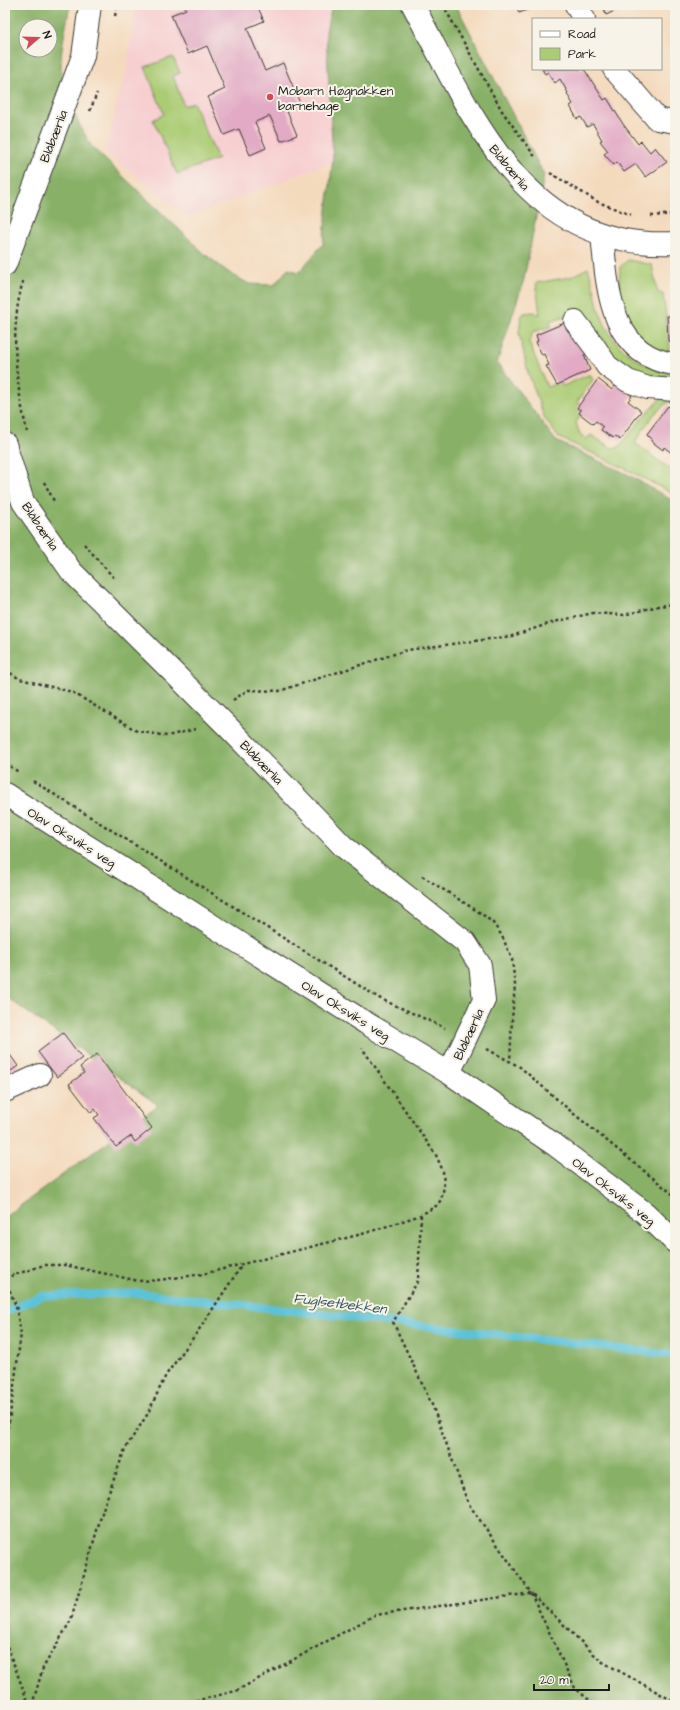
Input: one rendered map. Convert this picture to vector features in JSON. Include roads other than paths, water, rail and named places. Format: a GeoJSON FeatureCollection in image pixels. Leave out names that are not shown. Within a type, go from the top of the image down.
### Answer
{"type":"FeatureCollection","features":[{"type":"Feature","properties":{"kind":"street","name":"Blåbærlia"},"geometry":{"type":"LineString","coordinates":[[5,265],[83,56],[90,5]]}},
{"type":"Feature","properties":{"kind":"street","name":"Blåbærlia"},"geometry":{"type":"LineString","coordinates":[[413,5],[474,120],[506,166],[534,196],[567,219],[602,234],[636,243],[675,243]]}},
{"type":"Feature","properties":{"kind":"street"},"geometry":{"type":"LineString","coordinates":[[576,5],[583,18]]}},
{"type":"Feature","properties":{"kind":"street"},"geometry":{"type":"LineString","coordinates":[[615,70],[657,119],[675,122]]}},
{"type":"Feature","properties":{"kind":"street"},"geometry":{"type":"LineString","coordinates":[[602,234],[611,307],[629,342],[657,359],[675,364]]}},
{"type":"Feature","properties":{"kind":"street"},"geometry":{"type":"LineString","coordinates":[[575,321],[607,366],[628,381],[648,388],[675,390]]}},
{"type":"Feature","properties":{"kind":"street","name":"Blåbærlia"},"geometry":{"type":"LineString","coordinates":[[5,444],[23,502],[72,570],[229,728],[344,847],[465,942],[480,965],[484,1000],[449,1073]]}},
{"type":"Feature","properties":{"kind":"street","name":"Olav Oksviks veg"},"geometry":{"type":"LineString","coordinates":[[5,794],[366,1023],[449,1073],[579,1163],[645,1213],[675,1242]]}},
{"type":"Feature","properties":{"kind":"street"},"geometry":{"type":"LineString","coordinates":[[5,1091],[40,1075]]}},
{"type":"Feature","properties":{"kind":"waterway","name":"Fuglsetbekken"},"geometry":{"type":"LineString","coordinates":[[5,1312],[42,1296],[138,1293],[675,1355]]}},
{"type":"Feature","properties":{"kind":"place","name":"Mobarn Høgnakken barnehage"},"geometry":{"type":"Point","coordinates":[270,97]}}]}
